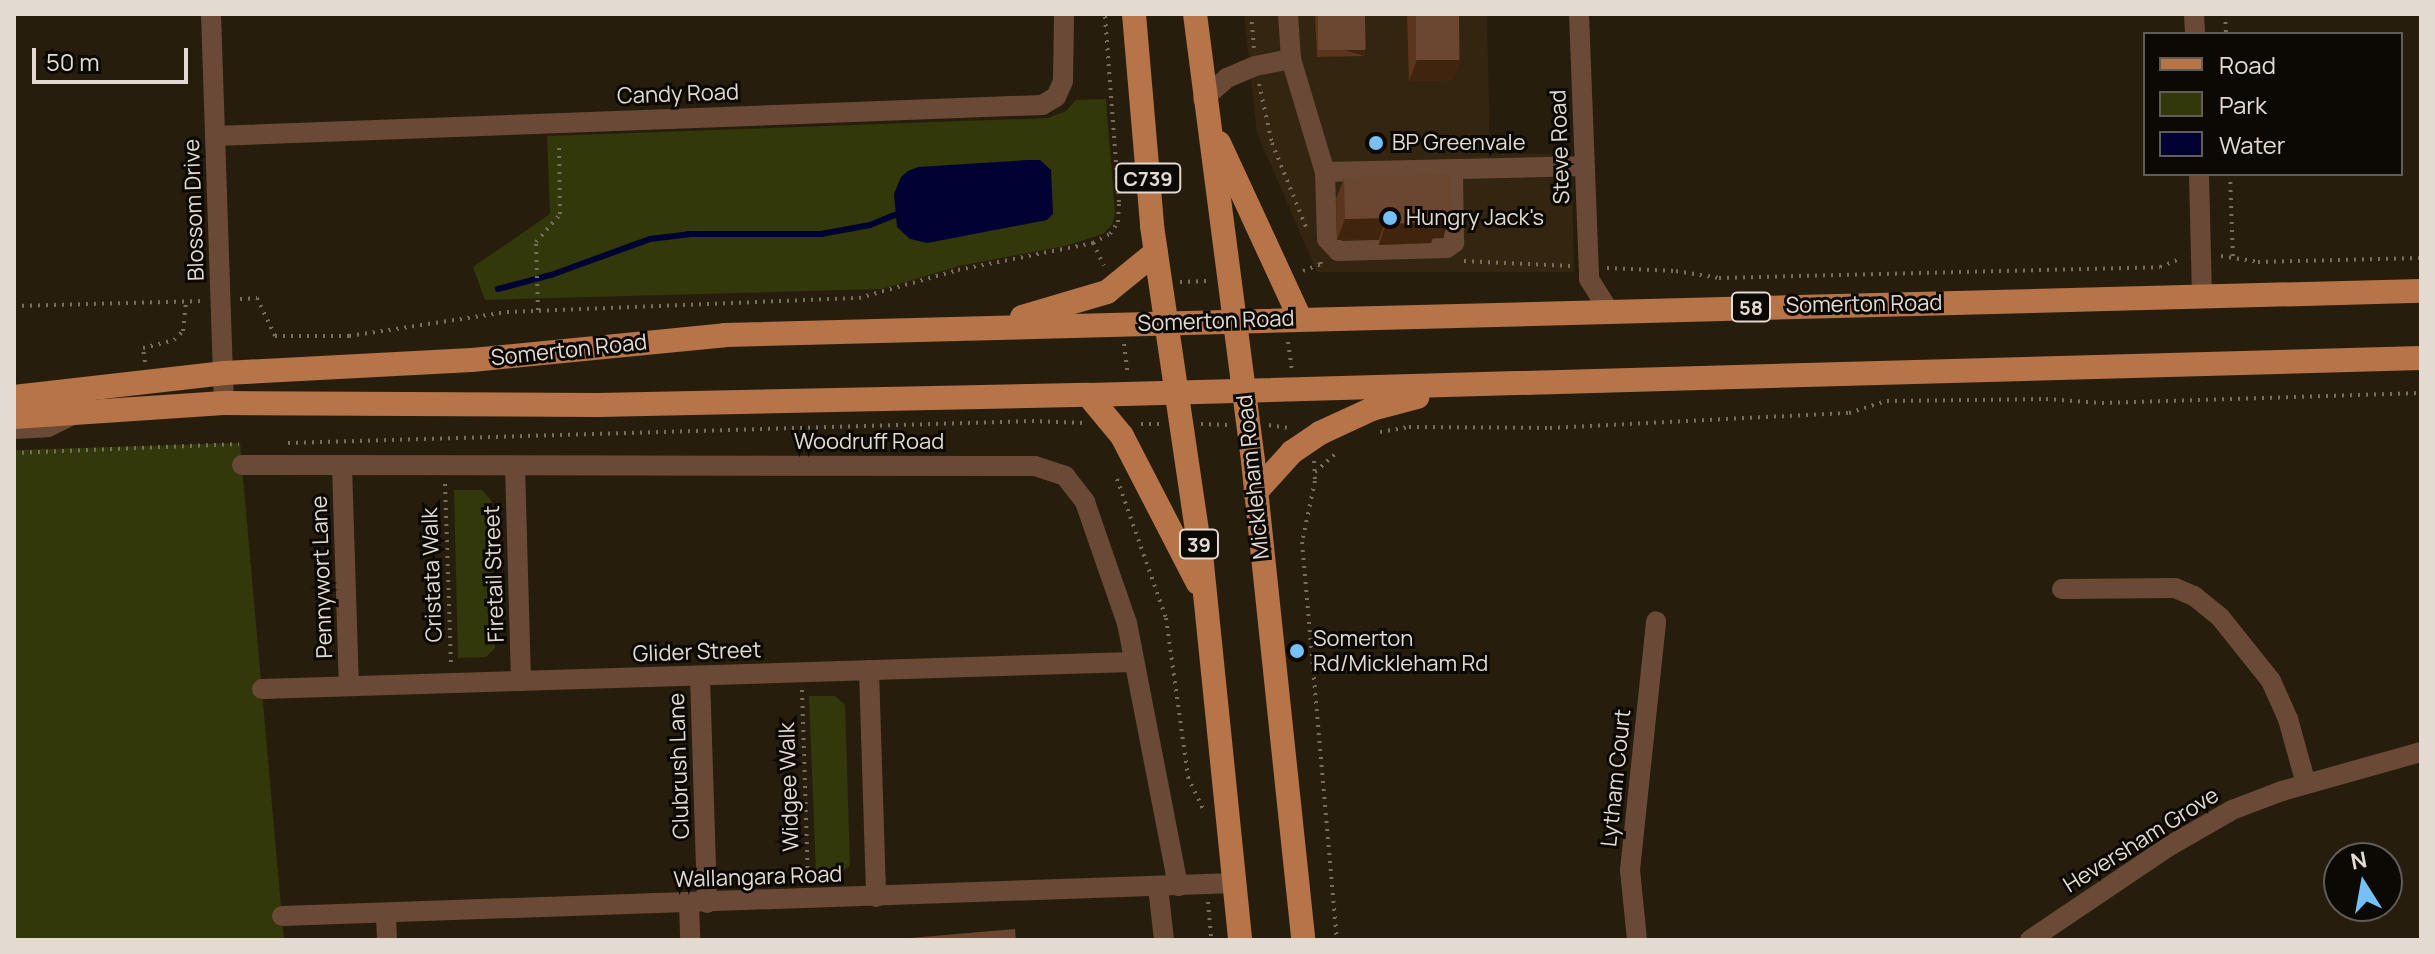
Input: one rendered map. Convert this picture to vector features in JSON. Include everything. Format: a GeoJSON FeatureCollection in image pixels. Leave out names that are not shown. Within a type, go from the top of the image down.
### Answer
{"type":"FeatureCollection","features":[{"type":"Feature","properties":{"kind":"main road","name":"C739"},"geometry":{"type":"LineString","coordinates":[[1134,14],[1156,252],[1166,322]]}},
{"type":"Feature","properties":{"kind":"main road","name":"Mickleham Road"},"geometry":{"type":"LineString","coordinates":[[1195,14],[1203,99],[1255,493],[1303,940]]}},
{"type":"Feature","properties":{"kind":"main road"},"geometry":{"type":"LineString","coordinates":[[1203,99],[1227,166],[1292,319]]}},
{"type":"Feature","properties":{"kind":"main road"},"geometry":{"type":"LineString","coordinates":[[980,328],[1107,292],[1156,252]]}},
{"type":"Feature","properties":{"kind":"main road","name":"Somerton Road"},"geometry":{"type":"LineString","coordinates":[[14,397],[225,373],[472,360],[725,335],[2421,291]]}},
{"type":"Feature","properties":{"kind":"main road","name":"39"},"geometry":{"type":"LineString","coordinates":[[1166,322],[1206,600],[1240,940]]}},
{"type":"Feature","properties":{"kind":"main road"},"geometry":{"type":"LineString","coordinates":[[14,417],[71,416],[146,406],[170,409],[224,403],[598,405],[1088,395],[1831,377],[2421,358]]}},
{"type":"Feature","properties":{"kind":"main road"},"geometry":{"type":"LineString","coordinates":[[1255,493],[1292,452],[1320,433],[1372,409],[1462,386]]}},
{"type":"Feature","properties":{"kind":"main road"},"geometry":{"type":"LineString","coordinates":[[1088,395],[1122,436],[1206,600]]}},
{"type":"Feature","properties":{"kind":"street","name":"Blossom Drive"},"geometry":{"type":"LineString","coordinates":[[211,14],[224,403]]}},
{"type":"Feature","properties":{"kind":"street","name":"Candy Road"},"geometry":{"type":"LineString","coordinates":[[215,136],[1042,105],[1056,97],[1063,81],[1064,14]]}},
{"type":"Feature","properties":{"kind":"street"},"geometry":{"type":"LineString","coordinates":[[1288,14],[1291,59],[1325,172],[1327,239],[1338,251],[1447,248],[1454,243],[1453,169]]}},
{"type":"Feature","properties":{"kind":"street","name":"Steve Road"},"geometry":{"type":"LineString","coordinates":[[1579,14],[1589,273]]}},
{"type":"Feature","properties":{"kind":"street"},"geometry":{"type":"LineString","coordinates":[[1203,99],[1227,78],[1255,66],[1291,59]]}},
{"type":"Feature","properties":{"kind":"street"},"geometry":{"type":"LineString","coordinates":[[1325,172],[1584,166]]}},
{"type":"Feature","properties":{"kind":"street"},"geometry":{"type":"LineString","coordinates":[[2199,176],[2202,296]]}},
{"type":"Feature","properties":{"kind":"street"},"geometry":{"type":"LineString","coordinates":[[1589,273],[1609,311]]}},
{"type":"Feature","properties":{"kind":"street"},"geometry":{"type":"LineString","coordinates":[[1564,312],[1581,295],[1589,273]]}},
{"type":"Feature","properties":{"kind":"street"},"geometry":{"type":"LineString","coordinates":[[14,429],[48,427],[71,416]]}},
{"type":"Feature","properties":{"kind":"street","name":"Woodruff Road"},"geometry":{"type":"LineString","coordinates":[[242,465],[1035,466],[1065,476],[1085,502],[1127,623],[1168,886],[1164,940]]}},
{"type":"Feature","properties":{"kind":"street","name":"Pennywort Lane"},"geometry":{"type":"LineString","coordinates":[[342,466],[349,686]]}},
{"type":"Feature","properties":{"kind":"street","name":"Firetail Street"},"geometry":{"type":"LineString","coordinates":[[515,466],[521,681]]}},
{"type":"Feature","properties":{"kind":"street"},"geometry":{"type":"LineString","coordinates":[[2062,589],[2175,588],[2212,611],[2271,681],[2288,719],[2306,784]]}},
{"type":"Feature","properties":{"kind":"street","name":"Lytham Court"},"geometry":{"type":"LineString","coordinates":[[1637,940],[1630,870],[1656,621]]}},
{"type":"Feature","properties":{"kind":"street","name":"Glider Street"},"geometry":{"type":"LineString","coordinates":[[262,689],[1133,662]]}},
{"type":"Feature","properties":{"kind":"street"},"geometry":{"type":"LineString","coordinates":[[869,670],[876,897]]}},
{"type":"Feature","properties":{"kind":"street","name":"Clubrush Lane"},"geometry":{"type":"LineString","coordinates":[[690,940],[698,904],[700,676]]}},
{"type":"Feature","properties":{"kind":"street","name":"Heversham Grove"},"geometry":{"type":"LineString","coordinates":[[2030,940],[2206,824],[2256,800],[2421,752]]}},
{"type":"Feature","properties":{"kind":"street","name":"Wallangara Road"},"geometry":{"type":"LineString","coordinates":[[282,916],[698,904],[1235,883]]}},
{"type":"Feature","properties":{"kind":"street"},"geometry":{"type":"LineString","coordinates":[[386,913],[387,940]]}},
{"type":"Feature","properties":{"kind":"path"},"geometry":{"type":"LineString","coordinates":[[14,306],[257,298],[275,336],[349,336],[538,310],[859,298],[958,270],[1102,239],[1118,222],[1119,202],[1105,14]]}},
{"type":"Feature","properties":{"kind":"path"},"geometry":{"type":"LineString","coordinates":[[538,310],[538,237],[560,214],[560,123]]}},
{"type":"Feature","properties":{"kind":"path"},"geometry":{"type":"LineString","coordinates":[[2230,176],[2233,258]]}},
{"type":"Feature","properties":{"kind":"path"},"geometry":{"type":"LineString","coordinates":[[1449,262],[1589,273],[1676,271],[1719,278],[2160,267],[2186,257],[2201,256],[2258,262],[2421,258]]}},
{"type":"Feature","properties":{"kind":"path"},"geometry":{"type":"LineString","coordinates":[[1321,264],[1331,265]]}},
{"type":"Feature","properties":{"kind":"path"},"geometry":{"type":"LineString","coordinates":[[1291,431],[1296,419],[1292,319]]}},
{"type":"Feature","properties":{"kind":"path"},"geometry":{"type":"LineString","coordinates":[[1121,324],[1131,394],[1140,424]]}},
{"type":"Feature","properties":{"kind":"path"},"geometry":{"type":"LineString","coordinates":[[1379,432],[1409,427],[1550,428],[1849,413],[1887,401],[2046,399],[2102,403],[2421,393]]}},
{"type":"Feature","properties":{"kind":"path"},"geometry":{"type":"LineString","coordinates":[[283,443],[1032,421],[1076,420],[1086,424]]}},
{"type":"Feature","properties":{"kind":"path"},"geometry":{"type":"LineString","coordinates":[[14,453],[241,444]]}},
{"type":"Feature","properties":{"kind":"path"},"geometry":{"type":"LineString","coordinates":[[1315,472],[1345,447]]}},
{"type":"Feature","properties":{"kind":"path","name":"Cristata Walk"},"geometry":{"type":"LineString","coordinates":[[445,466],[452,683]]}},
{"type":"Feature","properties":{"kind":"path"},"geometry":{"type":"LineString","coordinates":[[1114,473],[1166,618],[1188,777],[1206,820]]}},
{"type":"Feature","properties":{"kind":"path","name":"Widgee Walk"},"geometry":{"type":"LineString","coordinates":[[801,672],[809,900]]}},
{"type":"Feature","properties":{"kind":"path"},"geometry":{"type":"LineString","coordinates":[[1207,884],[1211,940]]}},
{"type":"Feature","properties":{"kind":"shaded area","name":"BP Greenvale"},"geometry":{"type":"Polygon","coordinates":[[[1244,14],[1487,14],[1490,154],[1572,154],[1574,272],[1317,272],[1257,133],[1244,14]]]}},
{"type":"Feature","properties":{"kind":"green space"},"geometry":{"type":"Polygon","coordinates":[[[1106,99],[1115,213],[1112,225],[1103,234],[1065,246],[959,266],[882,289],[485,300],[473,267],[550,214],[547,136],[1048,118],[1066,111],[1076,100],[1106,99]]]}},
{"type":"Feature","properties":{"kind":"green space"},"geometry":{"type":"Polygon","coordinates":[[[240,443],[284,940],[14,940],[14,450],[240,443]]]}},
{"type":"Feature","properties":{"kind":"green space"},"geometry":{"type":"Polygon","coordinates":[[[454,490],[482,490],[491,500],[495,648],[486,657],[458,658],[454,490]]]}},
{"type":"Feature","properties":{"kind":"green space"},"geometry":{"type":"Polygon","coordinates":[[[809,696],[835,696],[845,705],[850,865],[841,874],[816,875],[809,696]]]}},
{"type":"Feature","properties":{"kind":"water"},"geometry":{"type":"Polygon","coordinates":[[[1040,160],[1051,170],[1053,214],[1047,220],[927,243],[910,239],[897,227],[894,194],[901,177],[908,171],[918,167],[1040,160]]]}},
{"type":"Feature","properties":{"kind":"building"},"geometry":{"type":"Polygon","coordinates":[[[1318,14],[1365,14],[1365,50],[1318,50],[1318,14]]]}},
{"type":"Feature","properties":{"kind":"building"},"geometry":{"type":"Polygon","coordinates":[[[1416,14],[1459,14],[1459,60],[1416,60],[1416,14]]]}},
{"type":"Feature","properties":{"kind":"building"},"geometry":{"type":"Polygon","coordinates":[[[1450,174],[1451,216],[1439,217],[1439,222],[1386,224],[1386,218],[1345,219],[1344,178],[1450,174]]]}},
{"type":"Feature","properties":{"kind":"building"},"geometry":{"type":"Polygon","coordinates":[[[1015,929],[1016,940],[887,940],[1015,929]]]}},
{"type":"Feature","properties":{"kind":"waterway"},"geometry":{"type":"LineString","coordinates":[[498,289],[551,275],[650,239],[689,234],[821,234],[870,225],[895,215]]}},
{"type":"Feature","properties":{"kind":"place","name":"BP Greenvale"},"geometry":{"type":"Point","coordinates":[1376,143]}},
{"type":"Feature","properties":{"kind":"place","name":"Hungry Jack's"},"geometry":{"type":"Point","coordinates":[1390,218]}},
{"type":"Feature","properties":{"kind":"place","name":"Somerton Rd/Mickleham Rd"},"geometry":{"type":"Point","coordinates":[1297,651]}}]}
